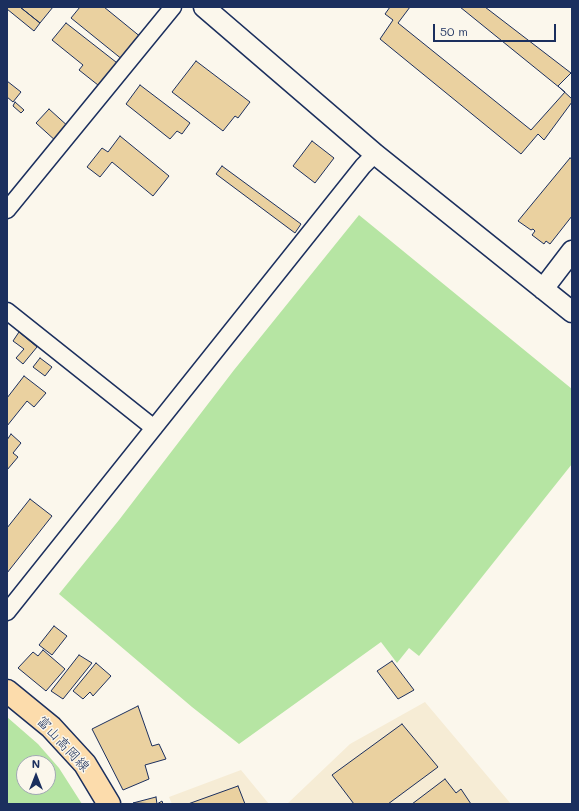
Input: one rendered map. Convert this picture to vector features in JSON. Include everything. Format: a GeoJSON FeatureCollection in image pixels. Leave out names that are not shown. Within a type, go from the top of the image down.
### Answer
{"type":"FeatureCollection","features":[{"type":"Feature","properties":{"kind":"main road","name":"富山高岡線"},"geometry":{"type":"LineString","coordinates":[[7,691],[51,726],[84,764],[109,804]]}},
{"type":"Feature","properties":{"kind":"street"},"geometry":{"type":"LineString","coordinates":[[7,210],[173,7]]}},
{"type":"Feature","properties":{"kind":"street"},"geometry":{"type":"LineString","coordinates":[[204,7],[375,154],[572,312]]}},
{"type":"Feature","properties":{"kind":"street"},"geometry":{"type":"LineString","coordinates":[[7,612],[363,166],[375,154]]}},
{"type":"Feature","properties":{"kind":"street"},"geometry":{"type":"LineString","coordinates":[[543,289],[572,251]]}},
{"type":"Feature","properties":{"kind":"street"},"geometry":{"type":"LineString","coordinates":[[7,311],[154,428]]}},
{"type":"Feature","properties":{"kind":"shaded area"},"geometry":{"type":"Polygon","coordinates":[[[425,702],[511,804],[287,804],[350,744],[425,702]]]}},
{"type":"Feature","properties":{"kind":"shaded area"},"geometry":{"type":"Polygon","coordinates":[[[241,770],[269,804],[172,804],[169,797],[241,770]]]}},
{"type":"Feature","properties":{"kind":"green space"},"geometry":{"type":"Polygon","coordinates":[[[359,215],[572,389],[572,464],[419,656],[409,648],[397,663],[381,642],[239,744],[192,707],[59,594],[119,520],[234,370],[359,215]]]}},
{"type":"Feature","properties":{"kind":"green space"},"geometry":{"type":"Polygon","coordinates":[[[7,717],[38,744],[48,755],[16,755],[16,795],[56,795],[56,765],[82,804],[7,804],[7,717]]]}},
{"type":"Feature","properties":{"kind":"building"},"geometry":{"type":"Polygon","coordinates":[[[7,7],[20,7],[40,23],[34,31],[7,9],[7,7]]]}},
{"type":"Feature","properties":{"kind":"building"},"geometry":{"type":"Polygon","coordinates":[[[20,7],[53,7],[40,23],[20,7]]]}},
{"type":"Feature","properties":{"kind":"building"},"geometry":{"type":"Polygon","coordinates":[[[80,7],[104,7],[142,38],[123,60],[71,18],[80,7]]]}},
{"type":"Feature","properties":{"kind":"building"},"geometry":{"type":"Polygon","coordinates":[[[390,7],[485,7],[571,73],[558,86],[572,99],[572,102],[544,140],[538,134],[521,154],[380,39],[393,20],[385,14],[390,7]]]}},
{"type":"Feature","properties":{"kind":"building"},"geometry":{"type":"Polygon","coordinates":[[[410,7],[460,7],[565,92],[531,130],[398,23],[410,7]]]}},
{"type":"Feature","properties":{"kind":"building"},"geometry":{"type":"Polygon","coordinates":[[[66,23],[121,66],[103,89],[79,70],[83,65],[52,40],[66,23]]]}},
{"type":"Feature","properties":{"kind":"building"},"geometry":{"type":"Polygon","coordinates":[[[196,61],[250,102],[238,118],[235,116],[223,131],[172,92],[196,61]]]}},
{"type":"Feature","properties":{"kind":"building"},"geometry":{"type":"Polygon","coordinates":[[[7,81],[21,92],[13,102],[7,97],[7,81]]]}},
{"type":"Feature","properties":{"kind":"building"},"geometry":{"type":"Polygon","coordinates":[[[140,85],[190,123],[182,134],[177,131],[170,139],[126,104],[140,85]]]}},
{"type":"Feature","properties":{"kind":"building"},"geometry":{"type":"Polygon","coordinates":[[[15,102],[24,110],[21,113],[13,106],[15,102]]]}},
{"type":"Feature","properties":{"kind":"building"},"geometry":{"type":"Polygon","coordinates":[[[49,109],[70,128],[57,142],[36,123],[49,109]]]}},
{"type":"Feature","properties":{"kind":"building"},"geometry":{"type":"Polygon","coordinates":[[[120,136],[169,176],[153,196],[112,162],[100,177],[87,167],[102,148],[108,152],[120,136]]]}},
{"type":"Feature","properties":{"kind":"building"},"geometry":{"type":"Polygon","coordinates":[[[312,141],[334,158],[315,183],[293,166],[312,141]]]}},
{"type":"Feature","properties":{"kind":"building"},"geometry":{"type":"Polygon","coordinates":[[[570,158],[572,159],[572,216],[550,244],[546,241],[544,244],[532,235],[535,231],[533,229],[531,230],[518,221],[570,158]]]}},
{"type":"Feature","properties":{"kind":"building"},"geometry":{"type":"Polygon","coordinates":[[[222,166],[301,224],[295,233],[216,174],[222,166]]]}},
{"type":"Feature","properties":{"kind":"building"},"geometry":{"type":"Polygon","coordinates":[[[19,332],[37,347],[23,364],[16,358],[24,349],[13,341],[19,332]]]}},
{"type":"Feature","properties":{"kind":"building"},"geometry":{"type":"Polygon","coordinates":[[[40,358],[52,367],[45,376],[33,367],[40,358]]]}},
{"type":"Feature","properties":{"kind":"building"},"geometry":{"type":"Polygon","coordinates":[[[24,376],[46,393],[34,407],[27,401],[7,426],[7,398],[24,376]]]}},
{"type":"Feature","properties":{"kind":"building"},"geometry":{"type":"Polygon","coordinates":[[[11,434],[21,443],[13,453],[18,457],[7,470],[7,440],[11,434]]]}},
{"type":"Feature","properties":{"kind":"building"},"geometry":{"type":"Polygon","coordinates":[[[30,499],[52,516],[7,573],[7,528],[30,499]]]}},
{"type":"Feature","properties":{"kind":"building"},"geometry":{"type":"Polygon","coordinates":[[[54,626],[67,636],[52,655],[39,645],[54,626]]]}},
{"type":"Feature","properties":{"kind":"building"},"geometry":{"type":"Polygon","coordinates":[[[43,650],[65,669],[46,691],[18,668],[33,652],[38,656],[43,650]]]}},
{"type":"Feature","properties":{"kind":"building"},"geometry":{"type":"Polygon","coordinates":[[[79,655],[92,663],[63,699],[51,691],[79,655]]]}},
{"type":"Feature","properties":{"kind":"building"},"geometry":{"type":"Polygon","coordinates":[[[392,661],[414,690],[398,699],[377,671],[392,661]]]}},
{"type":"Feature","properties":{"kind":"building"},"geometry":{"type":"Polygon","coordinates":[[[96,663],[111,676],[93,696],[90,692],[83,699],[73,691],[96,663]]]}},
{"type":"Feature","properties":{"kind":"building"},"geometry":{"type":"Polygon","coordinates":[[[138,706],[152,746],[159,744],[166,759],[145,765],[149,779],[123,790],[92,729],[138,706]]]}},
{"type":"Feature","properties":{"kind":"building"},"geometry":{"type":"Polygon","coordinates":[[[402,724],[438,767],[388,804],[354,804],[332,775],[402,724]]]}},
{"type":"Feature","properties":{"kind":"building"},"geometry":{"type":"Polygon","coordinates":[[[445,779],[456,793],[461,789],[471,804],[412,804],[445,779]]]}},
{"type":"Feature","properties":{"kind":"building"},"geometry":{"type":"Polygon","coordinates":[[[238,786],[245,804],[188,804],[238,786]]]}},
{"type":"Feature","properties":{"kind":"building"},"geometry":{"type":"Polygon","coordinates":[[[156,797],[157,804],[133,803],[156,797]]]}}]}
